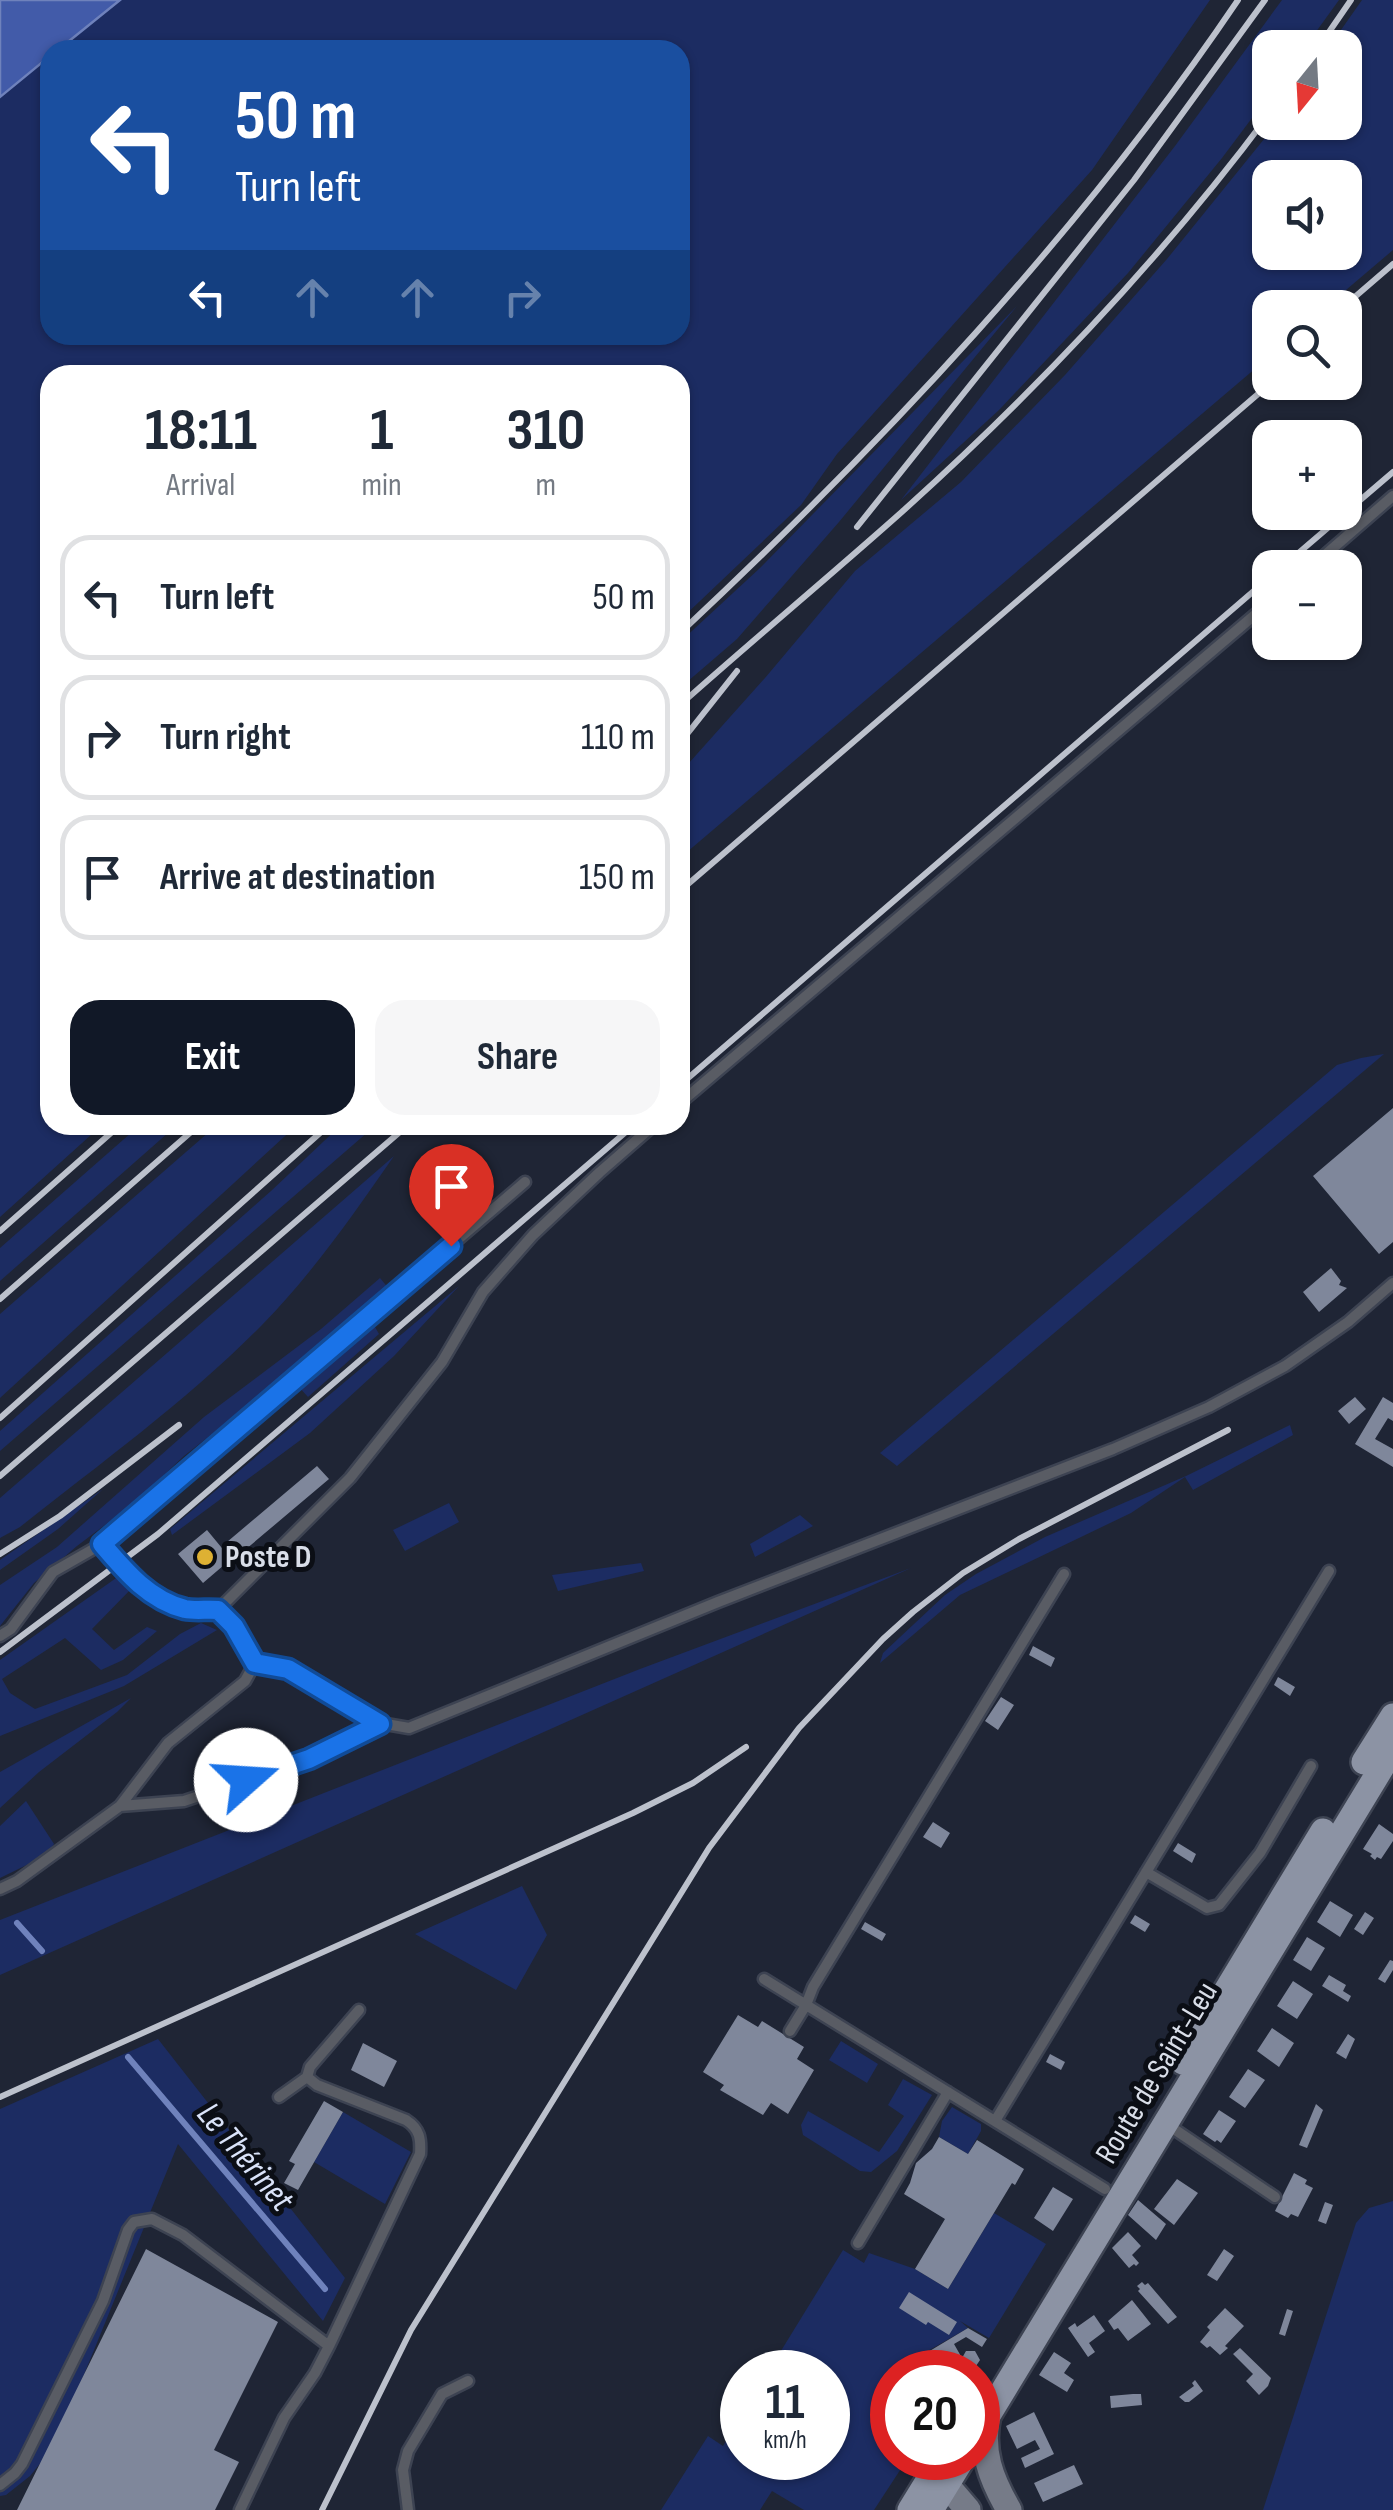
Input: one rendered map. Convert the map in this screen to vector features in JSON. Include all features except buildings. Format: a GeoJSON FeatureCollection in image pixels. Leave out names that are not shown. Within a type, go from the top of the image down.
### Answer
{"type":"FeatureCollection","features":[{"type":"Feature","properties":{"kind":"main road","name":"Route de Saint-Leu"},"geometry":{"type":"LineString","coordinates":[[1000,2380],[1105,2189],[1393,1716]]}},
{"type":"Feature","properties":{"kind":"main road","name":"Route de Saint-Leu"},"geometry":{"type":"LineString","coordinates":[[1000,2385],[1393,1748]]}},
{"type":"Feature","properties":{"kind":"main road"},"geometry":{"type":"LineString","coordinates":[[910,2510],[937,2480]]}},
{"type":"Feature","properties":{"kind":"main road"},"geometry":{"type":"LineString","coordinates":[[932,2510],[944,2480]]}},
{"type":"Feature","properties":{"kind":"street"},"geometry":{"type":"LineString","coordinates":[[955,2480],[968,2510]]}},
{"type":"Feature","properties":{"kind":"street"},"geometry":{"type":"LineString","coordinates":[[980,2480],[1006,2505]]}},
{"type":"Feature","properties":{"kind":"street"},"geometry":{"type":"LineString","coordinates":[[993,2480],[1006,2505]]}},
{"type":"Feature","properties":{"kind":"lane"},"geometry":{"type":"LineString","coordinates":[[1331,550],[1393,496]]}},
{"type":"Feature","properties":{"kind":"lane"},"geometry":{"type":"LineString","coordinates":[[690,1095],[1252,617]]}},
{"type":"Feature","properties":{"kind":"lane"},"geometry":{"type":"LineString","coordinates":[[218,1610],[350,1478],[442,1362],[483,1292],[533,1235],[643,1135]]}},
{"type":"Feature","properties":{"kind":"lane"},"geometry":{"type":"LineString","coordinates":[[0,1636],[11,1628],[54,1572],[102,1544],[525,1182]]}},
{"type":"Feature","properties":{"kind":"lane"},"geometry":{"type":"LineString","coordinates":[[255,1663],[288,1669],[380,1724],[409,1728],[1209,1408],[1300,1355],[1348,1322],[1393,1283]]}},
{"type":"Feature","properties":{"kind":"lane"},"geometry":{"type":"LineString","coordinates":[[102,1544],[137,1583],[155,1596],[186,1609],[218,1610],[234,1626],[255,1663]]}},
{"type":"Feature","properties":{"kind":"lane"},"geometry":{"type":"LineString","coordinates":[[995,2121],[1329,1571]]}},
{"type":"Feature","properties":{"kind":"lane"},"geometry":{"type":"LineString","coordinates":[[790,2031],[1064,1574]]}},
{"type":"Feature","properties":{"kind":"lane"},"geometry":{"type":"LineString","coordinates":[[0,1889],[18,1881],[120,1806],[168,1743],[245,1681],[255,1663]]}},
{"type":"Feature","properties":{"kind":"lane"},"geometry":{"type":"LineString","coordinates":[[120,1806],[184,1801],[309,1759],[380,1724]]}},
{"type":"Feature","properties":{"kind":"lane"},"geometry":{"type":"LineString","coordinates":[[1146,1872],[1207,1908],[1219,1905],[1260,1853],[1311,1766]]}},
{"type":"Feature","properties":{"kind":"lane"},"geometry":{"type":"LineString","coordinates":[[764,1979],[1105,2189]]}},
{"type":"Feature","properties":{"kind":"lane"},"geometry":{"type":"LineString","coordinates":[[279,2097],[307,2077],[310,2067],[358,2010]]}},
{"type":"Feature","properties":{"kind":"lane"},"geometry":{"type":"LineString","coordinates":[[240,2510],[284,2418],[315,2374],[420,2154],[419,2134],[414,2125],[317,2085],[307,2077]]}},
{"type":"Feature","properties":{"kind":"lane"},"geometry":{"type":"LineString","coordinates":[[858,2243],[948,2092]]}},
{"type":"Feature","properties":{"kind":"lane"},"geometry":{"type":"LineString","coordinates":[[1165,2123],[1275,2197]]}},
{"type":"Feature","properties":{"kind":"lane"},"geometry":{"type":"LineString","coordinates":[[0,2485],[22,2464],[95,2318],[124,2238],[134,2222],[152,2218],[183,2235],[329,2346]]}},
{"type":"Feature","properties":{"kind":"lane"},"geometry":{"type":"LineString","coordinates":[[408,2510],[403,2470],[408,2451],[442,2394],[468,2381]]}},
{"type":"Feature","properties":{"kind":"shaded area"},"geometry":{"type":"Polygon","coordinates":[[[0,0],[120,0],[70,40],[40,40],[40,64],[0,97],[0,0]]]}},
{"type":"Feature","properties":{"kind":"shaded area"},"geometry":{"type":"Polygon","coordinates":[[[120,0],[1210,0],[1092,170],[837,454],[801,505],[690,610],[690,365],[40,365],[40,1135],[91,1135],[0,1217],[0,97],[40,65],[40,345],[690,345],[690,40],[70,40],[120,0]]]}},
{"type":"Feature","properties":{"kind":"shaded area"},"geometry":{"type":"Polygon","coordinates":[[[1282,0],[1339,0],[1317,30],[1260,30],[1282,0]]]}},
{"type":"Feature","properties":{"kind":"shaded area"},"geometry":{"type":"Polygon","coordinates":[[[1362,0],[1393,0],[1393,250],[1346,290],[1252,290],[1252,371],[690,849],[690,762],[855,571],[961,482],[1065,375],[1167,259],[1263,140],[1362,140],[1362,30],[1341,30],[1362,0]]]}},
{"type":"Feature","properties":{"kind":"shaded area"},"geometry":{"type":"Polygon","coordinates":[[[1252,41],[1252,118],[1222,158],[1128,273],[999,410],[901,500],[1252,41]]]}},
{"type":"Feature","properties":{"kind":"shaded area"},"geometry":{"type":"Polygon","coordinates":[[[1017,306],[737,639],[690,679],[690,633],[760,568],[1017,306]]]}},
{"type":"Feature","properties":{"kind":"shaded area"},"geometry":{"type":"Polygon","coordinates":[[[1384,1054],[897,1466],[880,1453],[1337,1065],[1384,1054]]]}},
{"type":"Feature","properties":{"kind":"shaded area"},"geometry":{"type":"Polygon","coordinates":[[[129,1135],[166,1135],[0,1281],[0,1248],[129,1135]]]}},
{"type":"Feature","properties":{"kind":"shaded area"},"geometry":{"type":"Polygon","coordinates":[[[206,1135],[286,1135],[0,1398],[0,1314],[206,1135]]]}},
{"type":"Feature","properties":{"kind":"shaded area"},"geometry":{"type":"Polygon","coordinates":[[[330,1135],[364,1135],[0,1451],[0,1431],[330,1135]]]}},
{"type":"Feature","properties":{"kind":"shaded area"},"geometry":{"type":"Polygon","coordinates":[[[394,1156],[315,1265],[234,1353],[175,1405],[20,1527],[0,1538],[0,1498],[394,1156]]]}},
{"type":"Feature","properties":{"kind":"shaded area"},"geometry":{"type":"Polygon","coordinates":[[[380,1278],[390,1290],[34,1583],[0,1626],[0,1585],[57,1547],[204,1417],[321,1329],[380,1278]]]}},
{"type":"Feature","properties":{"kind":"shaded area"},"geometry":{"type":"Polygon","coordinates":[[[459,1286],[394,1356],[310,1433],[172,1535],[170,1529],[459,1286]]]}},
{"type":"Feature","properties":{"kind":"shaded area"},"geometry":{"type":"Polygon","coordinates":[[[371,1320],[379,1334],[308,1397],[298,1386],[371,1320]]]}},
{"type":"Feature","properties":{"kind":"shaded area"},"geometry":{"type":"Polygon","coordinates":[[[1290,1425],[1293,1435],[1193,1490],[1185,1477],[1131,1513],[960,1595],[880,1663],[883,1653],[945,1595],[976,1574],[1045,1537],[1186,1476],[1290,1425]]]}},
{"type":"Feature","properties":{"kind":"shaded area"},"geometry":{"type":"Polygon","coordinates":[[[103,1489],[58,1529],[0,1570],[0,1560],[103,1489]]]}},
{"type":"Feature","properties":{"kind":"shaded area"},"geometry":{"type":"Polygon","coordinates":[[[449,1503],[459,1522],[405,1551],[393,1530],[449,1503]]]}},
{"type":"Feature","properties":{"kind":"shaded area"},"geometry":{"type":"Polygon","coordinates":[[[800,1515],[813,1526],[755,1557],[750,1544],[800,1515]]]}},
{"type":"Feature","properties":{"kind":"shaded area"},"geometry":{"type":"Polygon","coordinates":[[[641,1563],[644,1571],[558,1591],[552,1575],[641,1563]]]}},
{"type":"Feature","properties":{"kind":"shaded area"},"geometry":{"type":"Polygon","coordinates":[[[911,1568],[0,1975],[0,1920],[640,1669],[911,1568]]]}},
{"type":"Feature","properties":{"kind":"shaded area"},"geometry":{"type":"Polygon","coordinates":[[[119,1576],[132,1588],[92,1629],[114,1650],[147,1627],[157,1631],[123,1660],[101,1670],[65,1638],[2,1679],[10,1693],[35,1709],[127,1675],[180,1634],[201,1623],[217,1630],[124,1686],[0,1736],[0,1660],[119,1576]]]}},
{"type":"Feature","properties":{"kind":"shaded area"},"geometry":{"type":"Polygon","coordinates":[[[131,1698],[39,1772],[0,1808],[0,1772],[131,1698]]]}},
{"type":"Feature","properties":{"kind":"shaded area"},"geometry":{"type":"Polygon","coordinates":[[[26,1801],[54,1844],[47,1855],[0,1878],[0,1826],[26,1801]]]}},
{"type":"Feature","properties":{"kind":"shaded area"},"geometry":{"type":"Polygon","coordinates":[[[522,1886],[547,1935],[516,1990],[415,1934],[522,1886]]]}},
{"type":"Feature","properties":{"kind":"shaded area"},"geometry":{"type":"Polygon","coordinates":[[[158,2039],[345,2278],[323,2321],[178,2144],[47,2455],[30,2476],[0,2496],[0,2109],[158,2039]]]}},
{"type":"Feature","properties":{"kind":"shaded area"},"geometry":{"type":"Polygon","coordinates":[[[841,2041],[878,2064],[867,2083],[829,2060],[841,2041]]]}},
{"type":"Feature","properties":{"kind":"shaded area"},"geometry":{"type":"Polygon","coordinates":[[[903,2079],[932,2095],[897,2151],[871,2172],[860,2171],[803,2135],[801,2125],[808,2111],[879,2152],[904,2116],[888,2105],[903,2079]]]}},
{"type":"Feature","properties":{"kind":"shaded area"},"geometry":{"type":"Polygon","coordinates":[[[952,2107],[981,2124],[968,2154],[939,2137],[942,2121],[952,2107]]]}},
{"type":"Feature","properties":{"kind":"shaded area"},"geometry":{"type":"Polygon","coordinates":[[[343,2112],[411,2152],[385,2204],[314,2162],[343,2112]]]}},
{"type":"Feature","properties":{"kind":"shaded area"},"geometry":{"type":"Polygon","coordinates":[[[1393,2201],[1393,2510],[1263,2510],[1356,2223],[1369,2208],[1393,2201]]]}},
{"type":"Feature","properties":{"kind":"shaded area"},"geometry":{"type":"Polygon","coordinates":[[[994,2213],[1046,2244],[989,2338],[960,2321],[968,2328],[930,2350],[870,2350],[870,2480],[894,2480],[874,2510],[804,2510],[772,2491],[760,2510],[661,2510],[708,2436],[720,2444],[720,2480],[850,2480],[850,2350],[782,2350],[843,2250],[864,2263],[869,2253],[915,2269],[948,2289],[994,2213]]]}},
{"type":"Feature","properties":{"kind":"waterway","name":"Le Thérinet"},"geometry":{"type":"LineString","coordinates":[[17,1923],[42,1951]]}},
{"type":"Feature","properties":{"kind":"waterway","name":"Le Thérinet"},"geometry":{"type":"LineString","coordinates":[[128,2057],[325,2289]]}},
{"type":"Feature","properties":{"kind":"railway"},"geometry":{"type":"LineString","coordinates":[[690,624],[831,486],[977,332],[1114,170],[1238,0]]}},
{"type":"Feature","properties":{"kind":"railway"},"geometry":{"type":"LineString","coordinates":[[857,527],[1134,180],[1265,0]]}},
{"type":"Feature","properties":{"kind":"railway"},"geometry":{"type":"LineString","coordinates":[[1330,30],[1351,0]]}},
{"type":"Feature","properties":{"kind":"railway"},"geometry":{"type":"LineString","coordinates":[[690,696],[904,510],[1003,417],[1142,270],[1252,137]]}},
{"type":"Feature","properties":{"kind":"railway"},"geometry":{"type":"LineString","coordinates":[[1362,291],[1393,264]]}},
{"type":"Feature","properties":{"kind":"railway"},"geometry":{"type":"LineString","coordinates":[[690,882],[1252,399]]}},
{"type":"Feature","properties":{"kind":"railway"},"geometry":{"type":"LineString","coordinates":[[1302,550],[1393,472]]}},
{"type":"Feature","properties":{"kind":"railway"},"geometry":{"type":"LineString","coordinates":[[690,1076],[1252,592]]}},
{"type":"Feature","properties":{"kind":"railway"},"geometry":{"type":"LineString","coordinates":[[690,730],[737,671]]}},
{"type":"Feature","properties":{"kind":"railway"},"geometry":{"type":"LineString","coordinates":[[0,1231],[109,1135]]}},
{"type":"Feature","properties":{"kind":"railway"},"geometry":{"type":"LineString","coordinates":[[0,1299],[188,1135]]}},
{"type":"Feature","properties":{"kind":"railway"},"geometry":{"type":"LineString","coordinates":[[0,1418],[318,1135]]}},
{"type":"Feature","properties":{"kind":"railway"},"geometry":{"type":"LineString","coordinates":[[0,1476],[396,1135]]}},
{"type":"Feature","properties":{"kind":"railway"},"geometry":{"type":"LineString","coordinates":[[0,1652],[158,1534],[622,1135]]}},
{"type":"Feature","properties":{"kind":"railway"},"geometry":{"type":"LineString","coordinates":[[0,1554],[60,1516],[179,1425]]}},
{"type":"Feature","properties":{"kind":"railway"},"geometry":{"type":"LineString","coordinates":[[322,2510],[411,2330],[709,1848],[799,1728],[883,1639],[963,1573],[1019,1539],[1228,1430]]}},
{"type":"Feature","properties":{"kind":"railway"},"geometry":{"type":"LineString","coordinates":[[0,2097],[633,1813],[693,1783],[746,1747]]}},
{"type":"Feature","properties":{"kind":"place","name":"Poste D"},"geometry":{"type":"Point","coordinates":[205,1557]}},
{"type":"Feature","properties":{"kind":"route"},"geometry":{"type":"LineString","coordinates":[[246,1780],[309,1759],[380,1724],[288,1669],[255,1663],[234,1626],[218,1610],[186,1609],[155,1596],[137,1583],[102,1544],[451,1246]]}}]}
